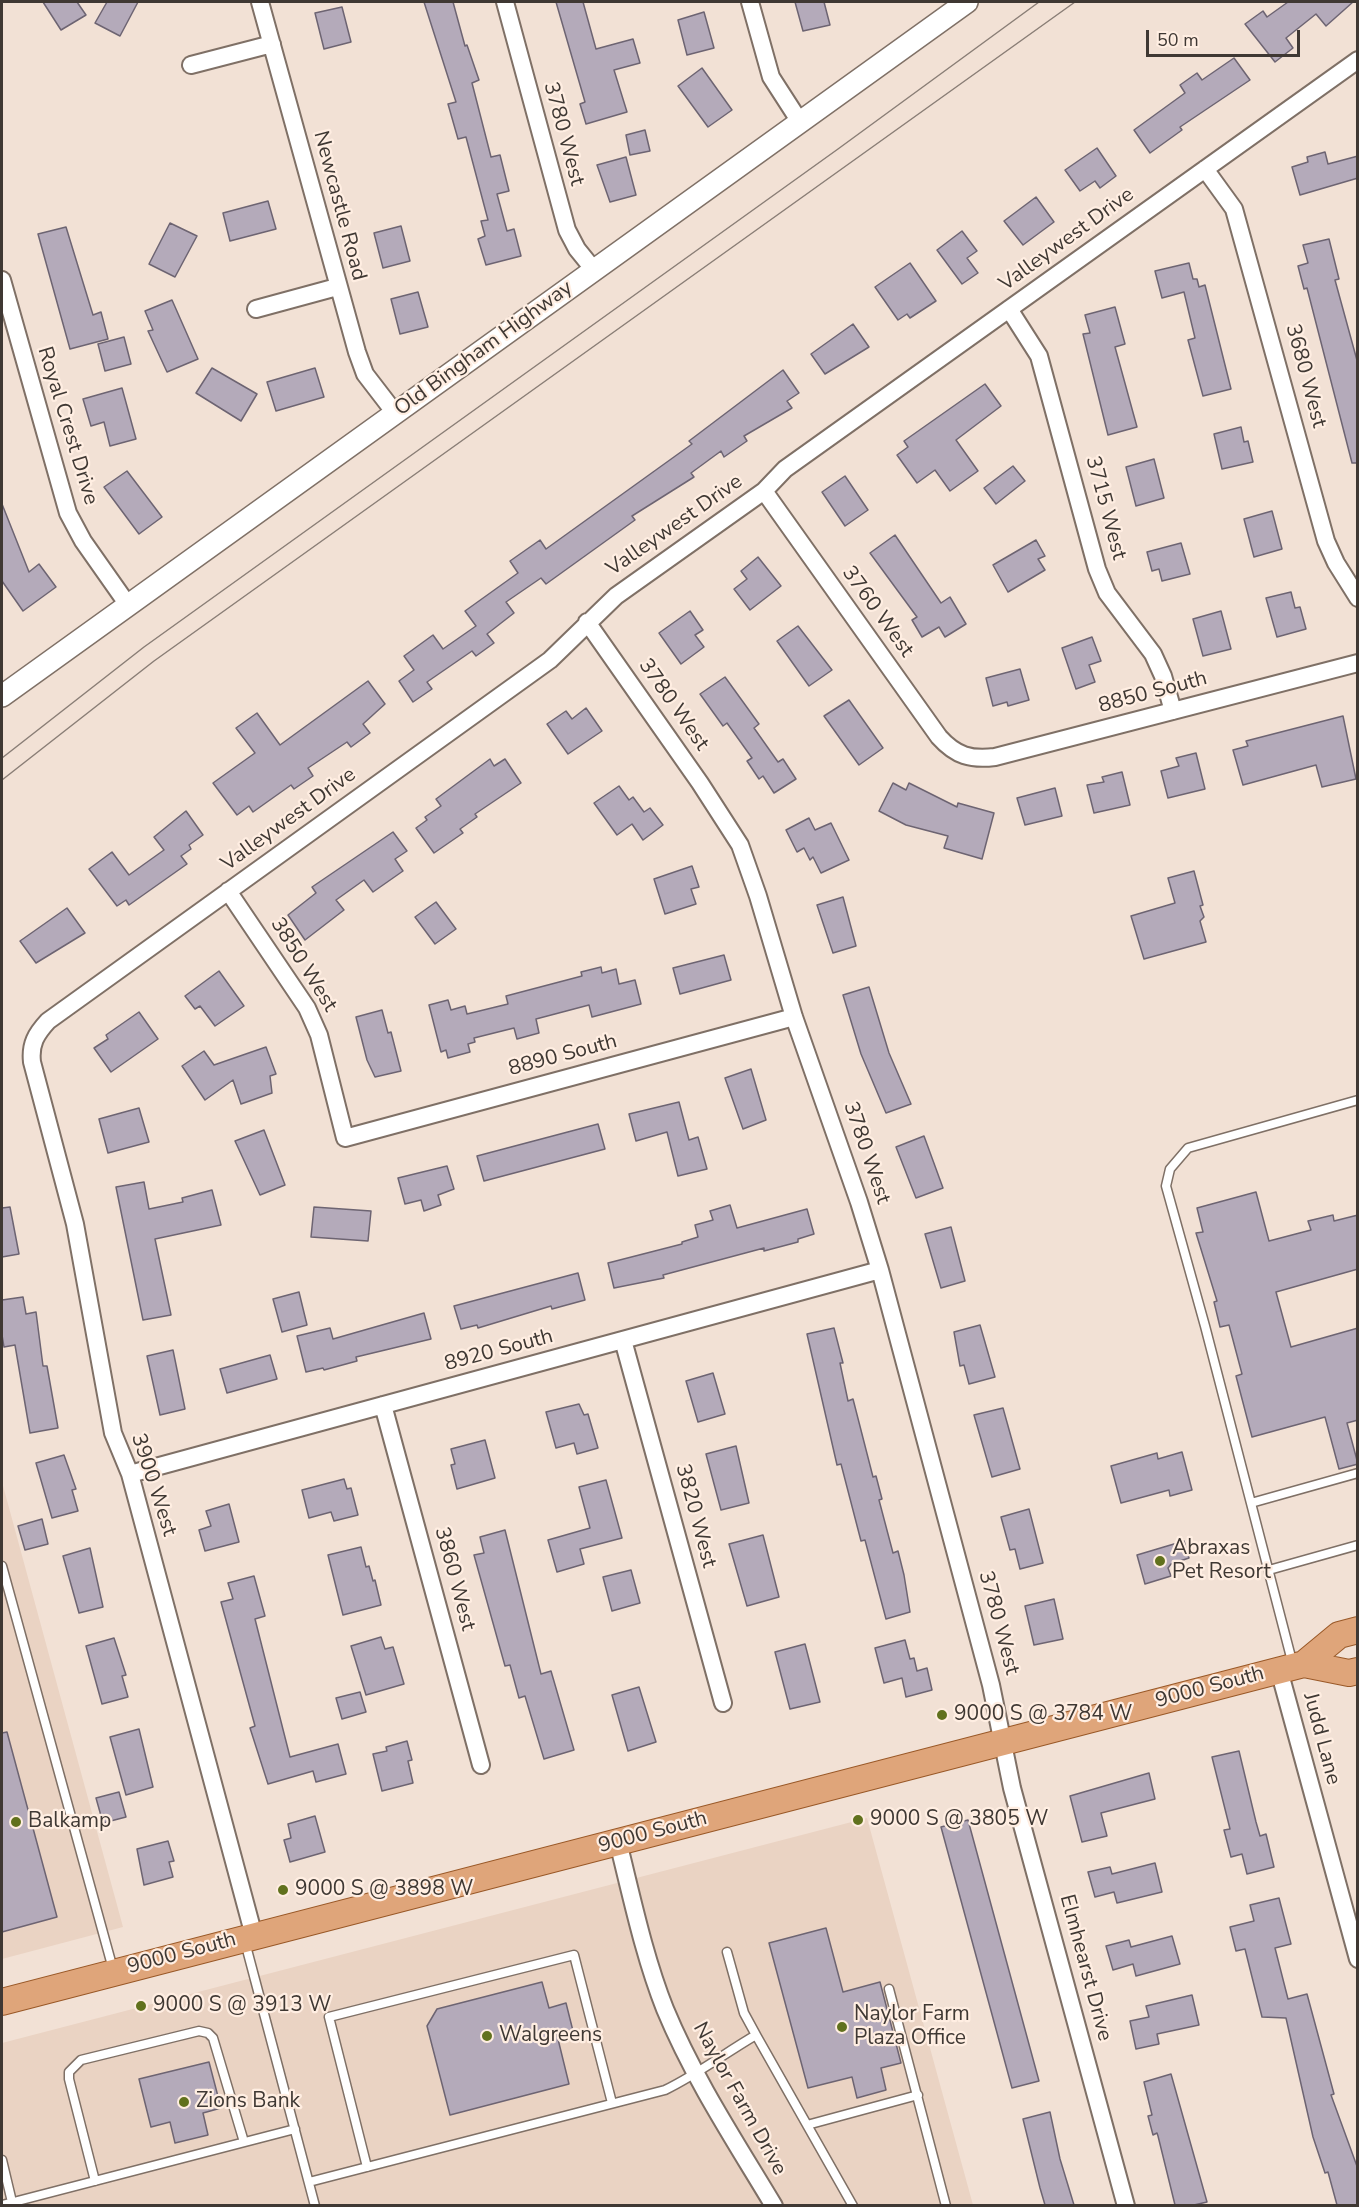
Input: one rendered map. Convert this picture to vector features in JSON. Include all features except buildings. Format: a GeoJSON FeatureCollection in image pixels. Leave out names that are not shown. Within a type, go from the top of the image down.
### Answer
{"type":"FeatureCollection","features":[{"type":"Feature","properties":{"kind":"main road","name":"9000 South"},"geometry":{"type":"LineString","coordinates":[[2,2002],[1292,1667],[1339,1635],[1358,1630]]}},
{"type":"Feature","properties":{"kind":"main road","name":"9000 South"},"geometry":{"type":"LineString","coordinates":[[1292,1667],[1349,1673],[1358,1671]]}},
{"type":"Feature","properties":{"kind":"street","name":"Newcastle Road"},"geometry":{"type":"LineString","coordinates":[[260,2],[337,287],[365,374],[395,413]]}},
{"type":"Feature","properties":{"kind":"street","name":"3780 West"},"geometry":{"type":"LineString","coordinates":[[505,2],[567,230],[577,249],[594,270]]}},
{"type":"Feature","properties":{"kind":"street"},"geometry":{"type":"LineString","coordinates":[[750,2],[771,77],[800,122]]}},
{"type":"Feature","properties":{"kind":"street","name":"Old Bingham Highway"},"geometry":{"type":"LineString","coordinates":[[2,696],[967,2]]}},
{"type":"Feature","properties":{"kind":"street"},"geometry":{"type":"LineString","coordinates":[[191,65],[272,44]]}},
{"type":"Feature","properties":{"kind":"street","name":"Valleywest Drive"},"geometry":{"type":"LineString","coordinates":[[32,1043],[48,1021],[550,660],[616,596],[764,491],[785,469],[1358,60]]}},
{"type":"Feature","properties":{"kind":"street","name":"3680 West"},"geometry":{"type":"LineString","coordinates":[[1205,169],[1234,209],[1326,541],[1336,563],[1358,598]]}},
{"type":"Feature","properties":{"kind":"street","name":"Royal Crest Drive"},"geometry":{"type":"LineString","coordinates":[[2,280],[68,513],[83,541],[128,605]]}},
{"type":"Feature","properties":{"kind":"street"},"geometry":{"type":"LineString","coordinates":[[256,309],[337,287]]}},
{"type":"Feature","properties":{"kind":"street","name":"3715 West"},"geometry":{"type":"LineString","coordinates":[[1009,309],[1039,356],[1098,569],[1107,593],[1154,654],[1173,711]]}},
{"type":"Feature","properties":{"kind":"street","name":"3760 West"},"geometry":{"type":"LineString","coordinates":[[764,491],[939,737],[959,754]]}},
{"type":"Feature","properties":{"kind":"street","name":"3780 West"},"geometry":{"type":"LineString","coordinates":[[587,622],[700,783],[740,845],[759,896],[794,1017],[860,1202],[880,1270],[988,1674],[1003,1742]]}},
{"type":"Feature","properties":{"kind":"street","name":"8850 South"},"geometry":{"type":"LineString","coordinates":[[959,754],[969,759],[995,757],[1358,663]]}},
{"type":"Feature","properties":{"kind":"street","name":"3850 West"},"geometry":{"type":"LineString","coordinates":[[228,891],[307,1008],[319,1035],[345,1138]]}},
{"type":"Feature","properties":{"kind":"street","name":"8890 South"},"geometry":{"type":"LineString","coordinates":[[345,1138],[794,1017]]}},
{"type":"Feature","properties":{"kind":"street","name":"3900 West"},"geometry":{"type":"LineString","coordinates":[[32,1043],[32,1062],[75,1224],[113,1433],[130,1474],[249,1937]]}},
{"type":"Feature","properties":{"kind":"street","name":"8920 South"},"geometry":{"type":"LineString","coordinates":[[130,1474],[880,1270]]}},
{"type":"Feature","properties":{"kind":"street","name":"3820 West"},"geometry":{"type":"LineString","coordinates":[[623,1340],[723,1703]]}},
{"type":"Feature","properties":{"kind":"street","name":"3860 West"},"geometry":{"type":"LineString","coordinates":[[383,1405],[481,1765]]}},
{"type":"Feature","properties":{"kind":"street","name":"Judd Lane"},"geometry":{"type":"LineString","coordinates":[[1292,1667],[1358,1959]]}},
{"type":"Feature","properties":{"kind":"street","name":"Elmhearst Drive"},"geometry":{"type":"LineString","coordinates":[[1003,1742],[1012,1788],[1126,2205]]}},
{"type":"Feature","properties":{"kind":"street","name":"Naylor Farm Drive"},"geometry":{"type":"LineString","coordinates":[[618,1842],[655,1982],[696,2076],[774,2205]]}},
{"type":"Feature","properties":{"kind":"lane"},"geometry":{"type":"LineString","coordinates":[[1292,1667],[1269,1570],[1166,1186],[1170,1168],[1188,1148],[1358,1100]]}},
{"type":"Feature","properties":{"kind":"lane"},"geometry":{"type":"LineString","coordinates":[[1251,1503],[1358,1473]]}},
{"type":"Feature","properties":{"kind":"lane"},"geometry":{"type":"LineString","coordinates":[[1269,1570],[1358,1545]]}},
{"type":"Feature","properties":{"kind":"lane"},"geometry":{"type":"LineString","coordinates":[[2,1566],[114,1972]]}},
{"type":"Feature","properties":{"kind":"lane"},"geometry":{"type":"LineString","coordinates":[[249,1937],[294,2128],[315,2205]]}},
{"type":"Feature","properties":{"kind":"lane"},"geometry":{"type":"LineString","coordinates":[[727,1952],[744,2013],[853,2205]]}},
{"type":"Feature","properties":{"kind":"lane"},"geometry":{"type":"LineString","coordinates":[[367,2167],[329,2017],[574,1955],[612,2103]]}},
{"type":"Feature","properties":{"kind":"lane"},"geometry":{"type":"LineString","coordinates":[[889,1989],[946,2205]]}},
{"type":"Feature","properties":{"kind":"lane"},"geometry":{"type":"LineString","coordinates":[[95,2181],[69,2072],[75,2064],[199,2031],[208,2032],[213,2038],[244,2142]]}},
{"type":"Feature","properties":{"kind":"lane"},"geometry":{"type":"LineString","coordinates":[[309,2182],[665,2090],[696,2076],[721,2055],[756,2035]]}},
{"type":"Feature","properties":{"kind":"lane"},"geometry":{"type":"LineString","coordinates":[[807,2125],[918,2095]]}},
{"type":"Feature","properties":{"kind":"lane"},"geometry":{"type":"LineString","coordinates":[[2,2205],[294,2128]]}},
{"type":"Feature","properties":{"kind":"lane"},"geometry":{"type":"LineString","coordinates":[[2,2160],[12,2202]]}},
{"type":"Feature","properties":{"kind":"shaded area"},"geometry":{"type":"Polygon","coordinates":[[[2,1482],[123,1927],[2,1959],[2,1482]]]}},
{"type":"Feature","properties":{"kind":"shaded area"},"geometry":{"type":"Polygon","coordinates":[[[867,1818],[973,2205],[2,2206],[2,2043],[867,1818]]]}},
{"type":"Feature","properties":{"kind":"tram line"},"geometry":{"type":"LineString","coordinates":[[2,758],[144,647],[1039,2]]}},
{"type":"Feature","properties":{"kind":"tram line"},"geometry":{"type":"LineString","coordinates":[[2,780],[154,661],[1075,2]]}},
{"type":"Feature","properties":{"kind":"place","name":"Abraxas Pet Resort"},"geometry":{"type":"Point","coordinates":[1160,1561]}},
{"type":"Feature","properties":{"kind":"place","name":"9000 S @ 3784 W"},"geometry":{"type":"Point","coordinates":[942,1715]}},
{"type":"Feature","properties":{"kind":"place","name":"9000 S @ 3805 W"},"geometry":{"type":"Point","coordinates":[858,1820]}},
{"type":"Feature","properties":{"kind":"place","name":"Balkamp"},"geometry":{"type":"Point","coordinates":[16,1822]}},
{"type":"Feature","properties":{"kind":"place","name":"9000 S @ 3898 W"},"geometry":{"type":"Point","coordinates":[283,1890]}},
{"type":"Feature","properties":{"kind":"place","name":"9000 S @ 3913 W"},"geometry":{"type":"Point","coordinates":[141,2006]}},
{"type":"Feature","properties":{"kind":"place","name":"Naylor Farm Plaza Office"},"geometry":{"type":"Point","coordinates":[842,2027]}},
{"type":"Feature","properties":{"kind":"place","name":"Walgreens"},"geometry":{"type":"Point","coordinates":[487,2036]}},
{"type":"Feature","properties":{"kind":"place","name":"Zions Bank"},"geometry":{"type":"Point","coordinates":[184,2102]}}]}
